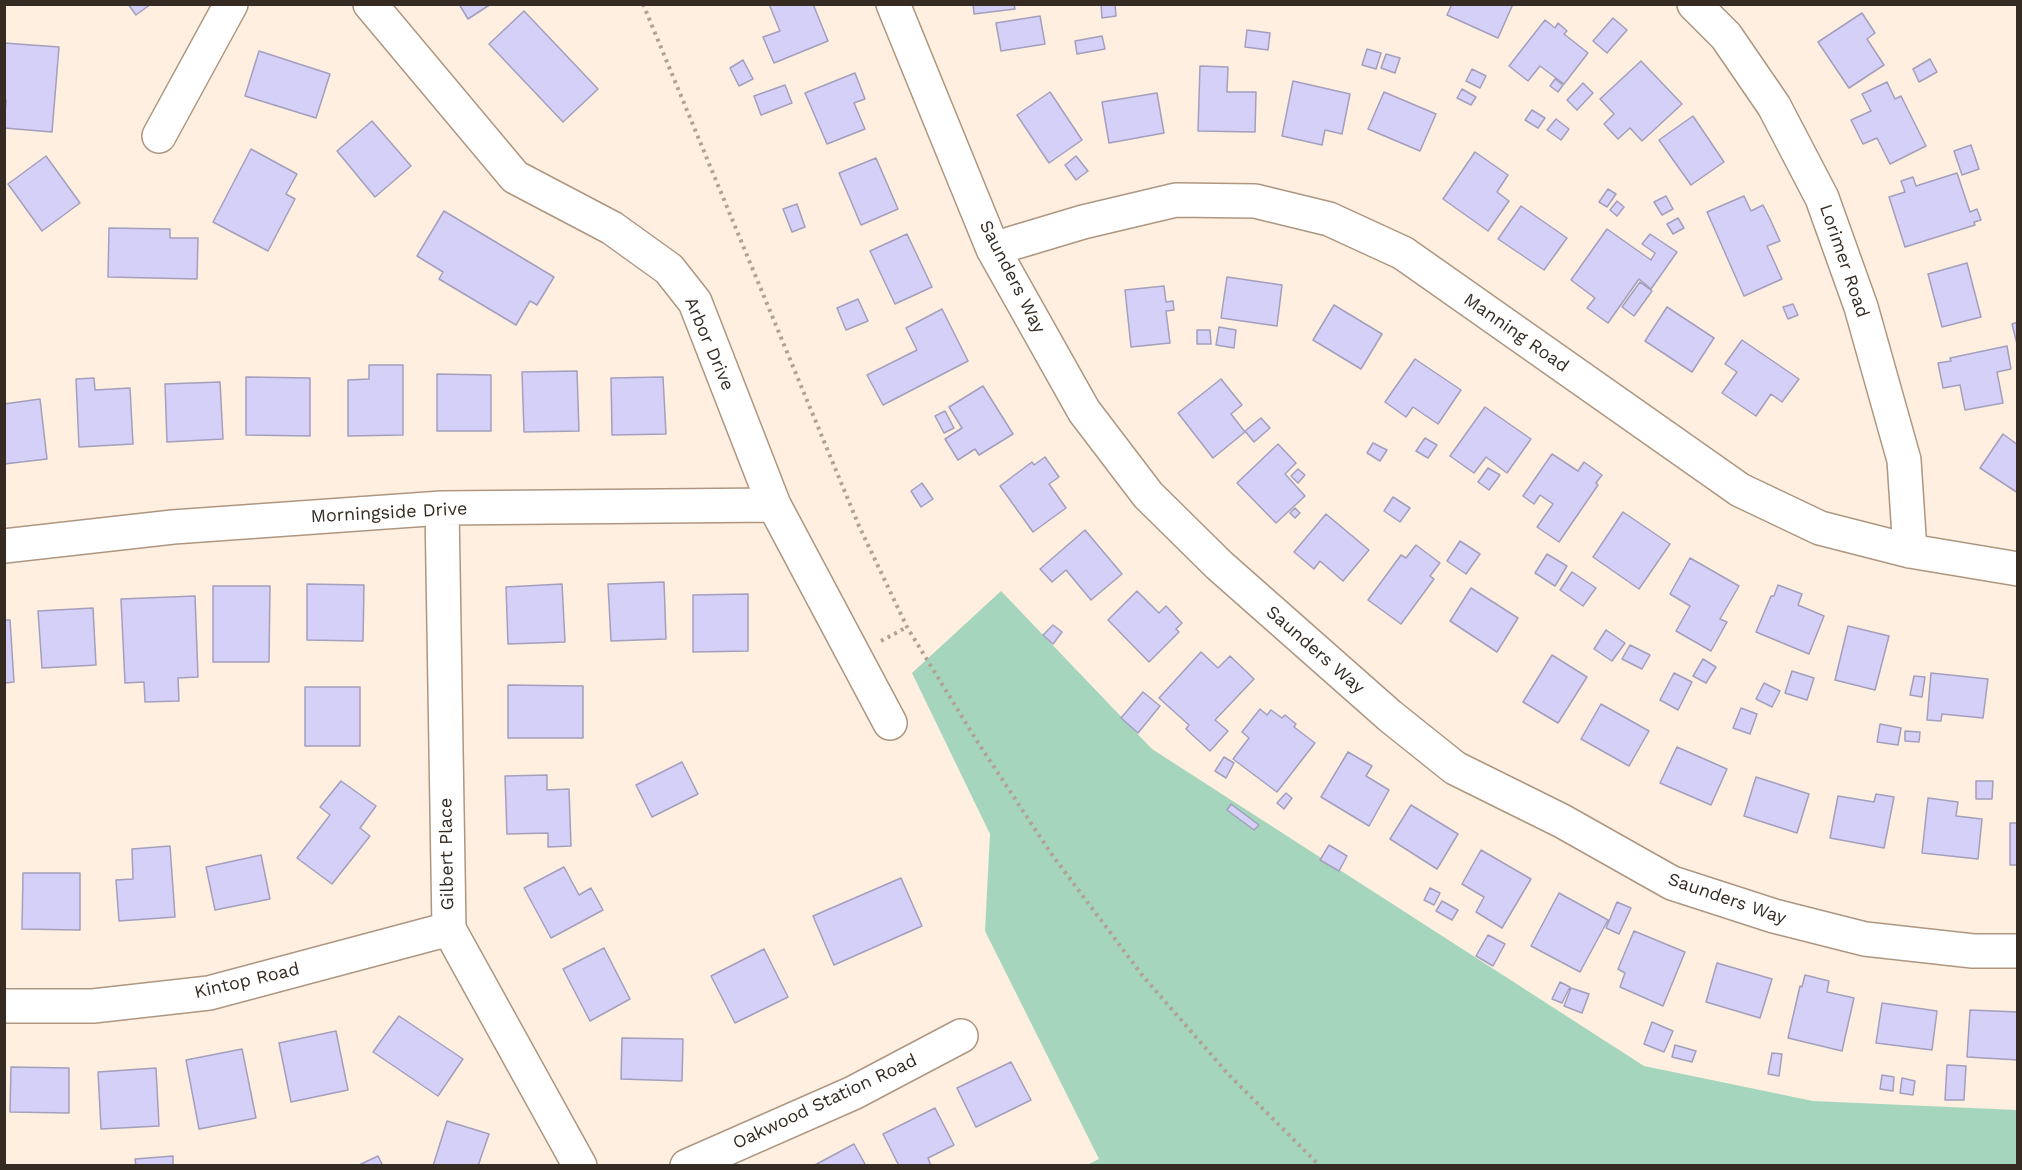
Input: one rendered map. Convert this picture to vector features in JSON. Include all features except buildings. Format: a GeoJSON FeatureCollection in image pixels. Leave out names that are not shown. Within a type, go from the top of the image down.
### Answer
{"type":"FeatureCollection","features":[{"type":"Feature","properties":{"kind":"street"},"geometry":{"type":"LineString","coordinates":[[159,136],[231,4]]}},
{"type":"Feature","properties":{"kind":"street","name":"Arbor Drive"},"geometry":{"type":"LineString","coordinates":[[369,4],[515,177],[612,228],[669,269],[695,302],[774,505],[890,723]]}},
{"type":"Feature","properties":{"kind":"street","name":"Saunders Way"},"geometry":{"type":"LineString","coordinates":[[893,4],[993,249],[1084,411],[1148,495],[1219,565],[1390,716],[1455,768],[1562,821],[1672,883],[1763,913],[1865,939],[1973,951],[2018,951]]}},
{"type":"Feature","properties":{"kind":"street","name":"Lorimer Road"},"geometry":{"type":"LineString","coordinates":[[1694,4],[1726,36],[1774,106],[1822,198],[1861,307],[1904,460],[1910,551]]}},
{"type":"Feature","properties":{"kind":"street","name":"Manning Road"},"geometry":{"type":"LineString","coordinates":[[993,249],[1083,222],[1176,200],[1255,201],[1329,219],[1403,253],[1740,490],[1820,528],[1910,551],[2018,569]]}},
{"type":"Feature","properties":{"kind":"street","name":"Morningside Drive"},"geometry":{"type":"LineString","coordinates":[[4,546],[173,527],[442,508],[774,505]]}},
{"type":"Feature","properties":{"kind":"street","name":"Gilbert Place"},"geometry":{"type":"LineString","coordinates":[[442,508],[449,929],[580,1166]]}},
{"type":"Feature","properties":{"kind":"street","name":"Kintop Road"},"geometry":{"type":"LineString","coordinates":[[4,1006],[93,1006],[209,993],[449,929]]}},
{"type":"Feature","properties":{"kind":"street","name":"Oakwood Station Road"},"geometry":{"type":"LineString","coordinates":[[687,1166],[853,1093],[961,1036]]}},
{"type":"Feature","properties":{"kind":"path"},"geometry":{"type":"LineString","coordinates":[[643,4],[859,526],[907,627],[975,738],[1050,852],[1142,975],[1230,1075],[1320,1166]]}},
{"type":"Feature","properties":{"kind":"green space"},"geometry":{"type":"Polygon","coordinates":[[[1001,591],[1152,749],[1644,1066],[1813,1101],[2017,1110],[2017,1165],[1087,1165],[1099,1159],[985,931],[990,834],[912,673],[1001,591]]]}}]}
